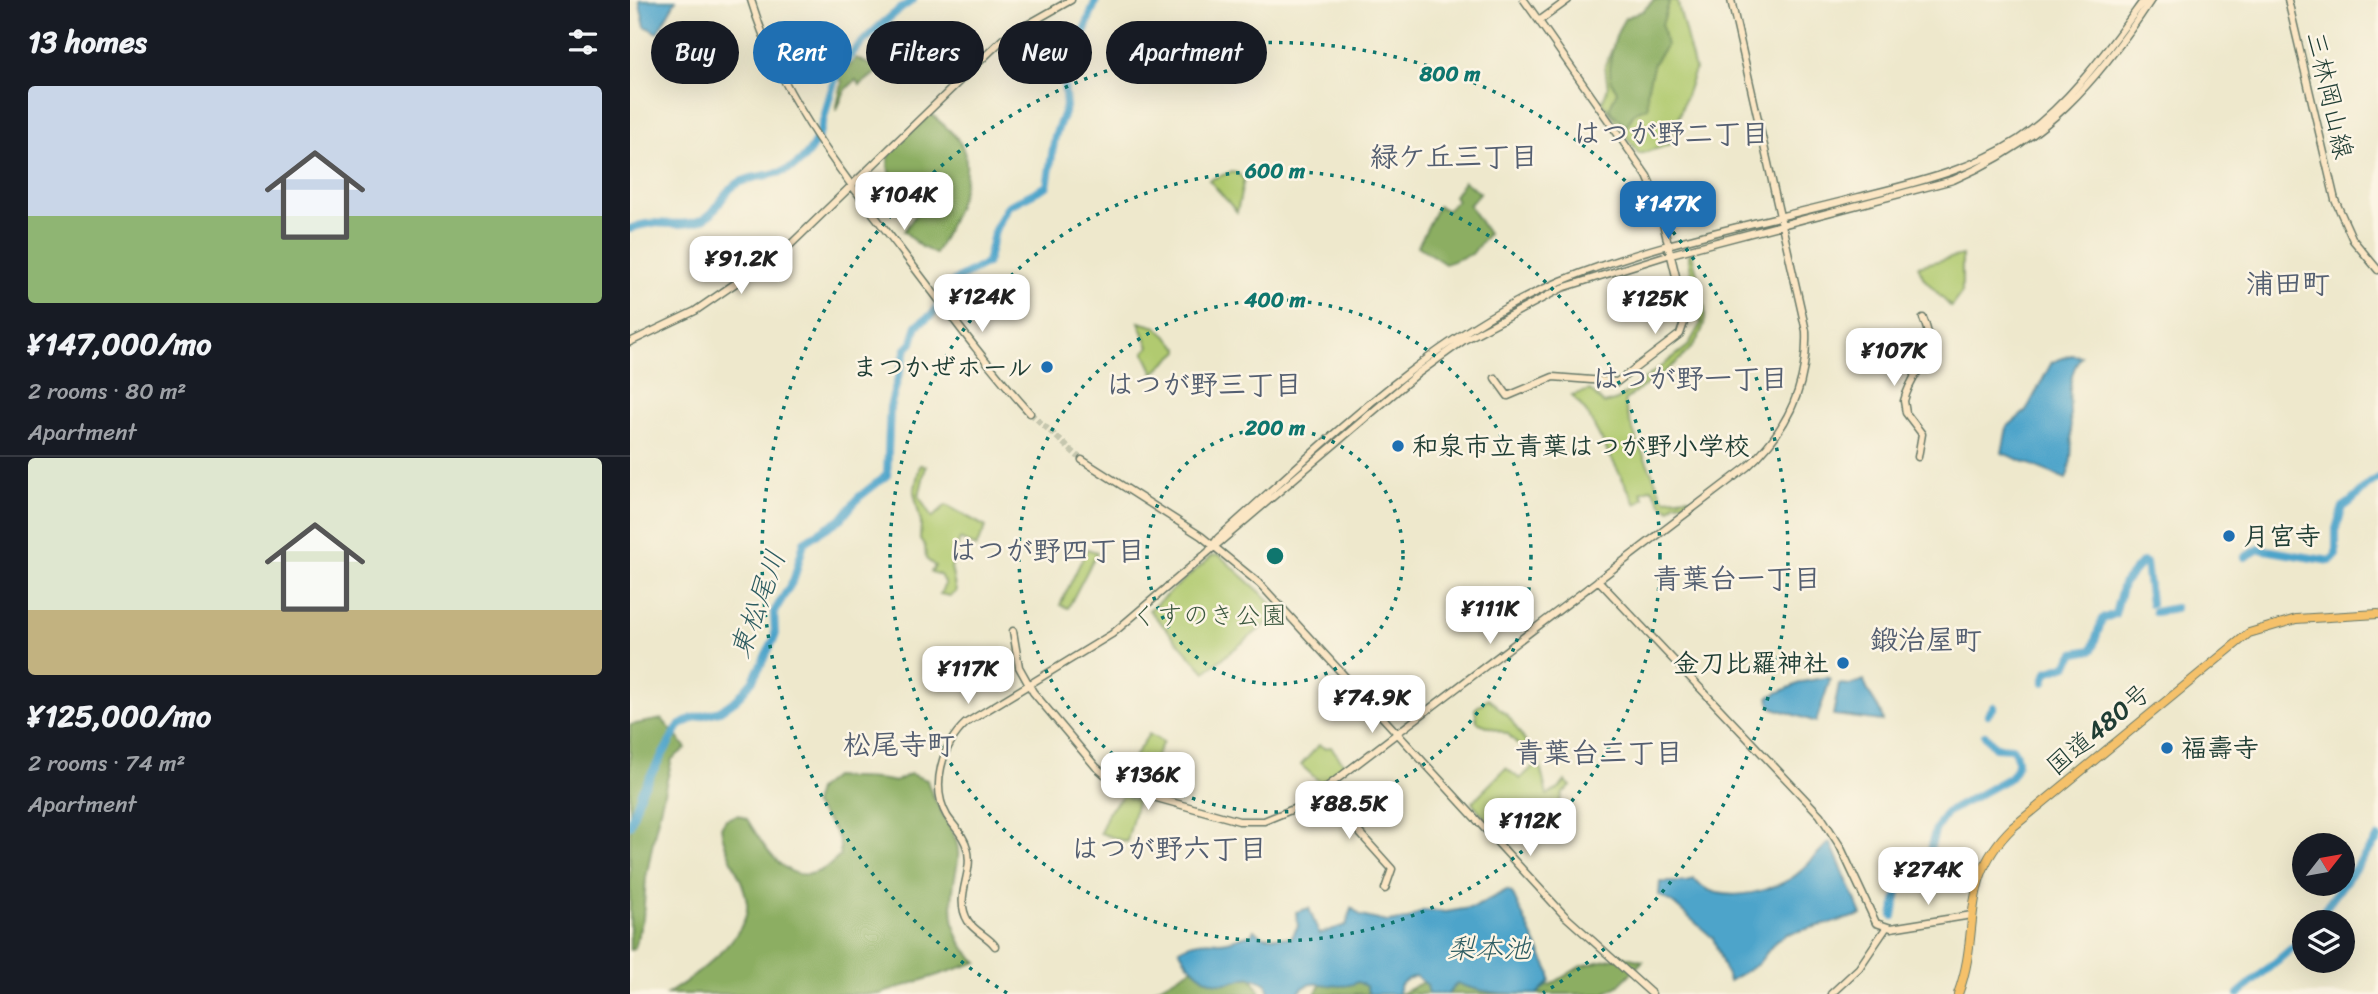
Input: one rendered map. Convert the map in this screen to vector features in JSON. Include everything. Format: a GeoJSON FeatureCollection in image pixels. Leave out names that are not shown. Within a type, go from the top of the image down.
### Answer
{"type":"FeatureCollection","features":[{"type":"Feature","properties":{"kind":"highway","name":"国道480号"},"geometry":{"type":"LineString","coordinates":[[1958,994],[1968,957],[1972,915],[1981,871],[2006,834],[2249,633],[2278,622],[2378,614]]}},
{"type":"Feature","properties":{"kind":"street"},"geometry":{"type":"LineString","coordinates":[[751,0],[776,67],[815,137],[998,378],[1030,413]]}},
{"type":"Feature","properties":{"kind":"street"},"geometry":{"type":"LineString","coordinates":[[630,342],[698,310],[787,248],[1004,38],[1071,0]]}},
{"type":"Feature","properties":{"kind":"street"},"geometry":{"type":"LineString","coordinates":[[1495,377],[1508,396],[1553,377],[1619,381],[1680,334],[1684,327],[1685,308],[1657,199],[1643,167],[1524,0]]}},
{"type":"Feature","properties":{"kind":"street"},"geometry":{"type":"LineString","coordinates":[[1539,21],[1568,0]]}},
{"type":"Feature","properties":{"kind":"street"},"geometry":{"type":"LineString","coordinates":[[1013,631],[1019,667],[1028,685],[1108,779],[1129,792],[1251,822],[1264,821],[1291,812],[1322,790],[1746,467],[1772,441],[1788,417],[1800,389],[1807,345],[1804,310],[1731,0]]}},
{"type":"Feature","properties":{"kind":"street"},"geometry":{"type":"LineString","coordinates":[[1783,221],[1951,172],[2016,140],[2058,106],[2144,0]]}},
{"type":"Feature","properties":{"kind":"street"},"geometry":{"type":"LineString","coordinates":[[995,946],[974,928],[965,915],[962,899],[970,862],[968,850],[940,800],[940,772],[949,745],[959,729],[1112,634],[1413,369],[1460,333],[1560,282],[1670,250],[1953,180],[2020,146],[2063,111],[2151,0]]}},
{"type":"Feature","properties":{"kind":"street","name":"三林岡山線"},"geometry":{"type":"LineString","coordinates":[[2288,0],[2335,200],[2353,240],[2378,270]]}},
{"type":"Feature","properties":{"kind":"street"},"geometry":{"type":"LineString","coordinates":[[1918,457],[1922,434],[1906,413],[1904,401],[1928,355],[1929,333],[1923,318]]}},
{"type":"Feature","properties":{"kind":"street"},"geometry":{"type":"LineString","coordinates":[[1082,460],[1215,546],[1287,611],[1566,916],[1651,994]]}},
{"type":"Feature","properties":{"kind":"street"},"geometry":{"type":"LineString","coordinates":[[1598,580],[1820,815],[1840,846],[1872,919],[1886,928],[1972,915]]}},
{"type":"Feature","properties":{"kind":"street"},"geometry":{"type":"LineString","coordinates":[[1322,790],[1392,869],[1385,889]]}},
{"type":"Feature","properties":{"kind":"street"},"geometry":{"type":"LineString","coordinates":[[1831,994],[1859,968],[1886,928]]}},
{"type":"Feature","properties":{"kind":"green space"},"geometry":{"type":"Polygon","coordinates":[[[1654,0],[1677,0],[1695,70],[1669,145],[1639,154],[1602,102],[1608,88],[1605,66],[1625,18],[1643,11],[1654,0]]]}},
{"type":"Feature","properties":{"kind":"green space"},"geometry":{"type":"Polygon","coordinates":[[[1654,0],[1668,0],[1669,3],[1662,25],[1666,46],[1654,63],[1647,90],[1648,107],[1635,112],[1626,127],[1609,109],[1617,91],[1610,75],[1611,55],[1625,18],[1643,11],[1654,0]]]}},
{"type":"Feature","properties":{"kind":"green space"},"geometry":{"type":"Polygon","coordinates":[[[856,58],[866,63],[866,80],[860,85],[856,80],[852,84],[852,63],[856,58]]]}},
{"type":"Feature","properties":{"kind":"green space"},"geometry":{"type":"Polygon","coordinates":[[[842,84],[852,84],[846,89],[836,111],[842,84]]]}},
{"type":"Feature","properties":{"kind":"green space"},"geometry":{"type":"Polygon","coordinates":[[[931,114],[959,141],[965,154],[966,168],[965,183],[955,214],[935,254],[920,246],[904,231],[934,189],[932,183],[913,193],[896,186],[888,167],[889,151],[931,114]]]}},
{"type":"Feature","properties":{"kind":"green space"},"geometry":{"type":"Polygon","coordinates":[[[1231,172],[1244,179],[1237,212],[1209,180],[1231,172]]]}},
{"type":"Feature","properties":{"kind":"green space"},"geometry":{"type":"Polygon","coordinates":[[[1464,181],[1480,193],[1469,205],[1488,234],[1472,254],[1445,264],[1418,246],[1438,206],[1447,210],[1457,200],[1454,196],[1464,181]]]}},
{"type":"Feature","properties":{"kind":"green space"},"geometry":{"type":"Polygon","coordinates":[[[1692,253],[1702,290],[1705,312],[1703,327],[1687,352],[1624,401],[1636,437],[1662,496],[1666,499],[1688,497],[1692,502],[1675,503],[1670,509],[1661,503],[1652,488],[1641,492],[1644,498],[1636,504],[1587,413],[1572,395],[1590,390],[1604,404],[1617,400],[1688,346],[1701,323],[1689,260],[1689,254],[1692,253]]]}},
{"type":"Feature","properties":{"kind":"green space"},"geometry":{"type":"Polygon","coordinates":[[[1962,255],[1962,292],[1951,307],[1924,279],[1918,266],[1962,255]]]}},
{"type":"Feature","properties":{"kind":"green space"},"geometry":{"type":"Polygon","coordinates":[[[1139,322],[1157,327],[1179,348],[1179,351],[1154,373],[1144,352],[1149,347],[1139,322]]]}},
{"type":"Feature","properties":{"kind":"green space"},"geometry":{"type":"Polygon","coordinates":[[[920,465],[926,466],[919,496],[932,518],[946,505],[986,527],[976,547],[960,539],[951,567],[956,592],[950,596],[940,594],[945,584],[940,575],[931,572],[935,566],[926,559],[925,546],[920,539],[921,523],[914,492],[920,465]]]}},
{"type":"Feature","properties":{"kind":"green space"},"geometry":{"type":"Polygon","coordinates":[[[1087,549],[1097,552],[1068,608],[1060,605],[1087,549]]]}},
{"type":"Feature","properties":{"kind":"green space","name":"くすのき公園"},"geometry":{"type":"Polygon","coordinates":[[[1219,555],[1267,598],[1279,614],[1205,672],[1149,610],[1212,556],[1219,555]]]}},
{"type":"Feature","properties":{"kind":"green space"},"geometry":{"type":"Polygon","coordinates":[[[1488,698],[1509,717],[1539,762],[1547,795],[1559,789],[1565,781],[1571,786],[1563,793],[1554,819],[1542,823],[1525,814],[1501,838],[1472,802],[1506,768],[1520,779],[1536,764],[1508,734],[1477,722],[1475,709],[1488,698]]]}},
{"type":"Feature","properties":{"kind":"green space"},"geometry":{"type":"Polygon","coordinates":[[[662,719],[686,748],[672,759],[646,878],[643,918],[634,949],[630,950],[630,725],[662,719]]]}},
{"type":"Feature","properties":{"kind":"green space"},"geometry":{"type":"Polygon","coordinates":[[[1149,734],[1163,742],[1145,778],[1127,768],[1149,734]]]}},
{"type":"Feature","properties":{"kind":"green space"},"geometry":{"type":"Polygon","coordinates":[[[1319,745],[1324,748],[1331,747],[1346,766],[1322,784],[1301,765],[1319,745]]]}},
{"type":"Feature","properties":{"kind":"green space"},"geometry":{"type":"Polygon","coordinates":[[[910,774],[927,780],[955,837],[958,857],[952,901],[954,924],[962,945],[978,962],[880,994],[667,994],[718,955],[740,929],[746,916],[745,893],[723,837],[721,827],[726,819],[738,815],[747,819],[775,859],[797,874],[810,874],[824,869],[840,856],[836,834],[813,804],[817,790],[833,777],[895,782],[910,774]]]}},
{"type":"Feature","properties":{"kind":"green space"},"geometry":{"type":"Polygon","coordinates":[[[1123,795],[1137,801],[1127,842],[1100,833],[1108,813],[1123,795]]]}},
{"type":"Feature","properties":{"kind":"green space"},"geometry":{"type":"Polygon","coordinates":[[[1623,956],[1643,961],[1618,986],[1603,994],[1400,994],[1425,981],[1467,973],[1550,985],[1581,966],[1623,956]]]}},
{"type":"Feature","properties":{"kind":"green space"},"geometry":{"type":"Polygon","coordinates":[[[1196,966],[1227,976],[1252,978],[1261,994],[1147,994],[1196,966]]]}},
{"type":"Feature","properties":{"kind":"green space"},"geometry":{"type":"Polygon","coordinates":[[[1337,975],[1400,994],[1315,994],[1322,982],[1337,975]]]}},
{"type":"Feature","properties":{"kind":"water"},"geometry":{"type":"Polygon","coordinates":[[[639,0],[676,0],[664,21],[651,21],[651,30],[645,26],[639,0]]]}},
{"type":"Feature","properties":{"kind":"water"},"geometry":{"type":"Polygon","coordinates":[[[2071,355],[2081,356],[2070,385],[2072,449],[2066,479],[2002,453],[2007,427],[2026,411],[2052,362],[2071,355]]]}},
{"type":"Feature","properties":{"kind":"water"},"geometry":{"type":"Polygon","coordinates":[[[1828,677],[1830,680],[1816,722],[1771,707],[1768,697],[1802,682],[1828,677]]]}},
{"type":"Feature","properties":{"kind":"water"},"geometry":{"type":"Polygon","coordinates":[[[1864,680],[1883,721],[1833,715],[1839,684],[1851,685],[1864,680]]]}},
{"type":"Feature","properties":{"kind":"water"},"geometry":{"type":"Polygon","coordinates":[[[1830,842],[1862,915],[1787,934],[1775,942],[1758,964],[1729,981],[1713,938],[1674,904],[1659,895],[1660,882],[1688,882],[1694,879],[1714,892],[1727,894],[1767,889],[1796,875],[1830,842]]]}},
{"type":"Feature","properties":{"kind":"water","name":"梨本池"},"geometry":{"type":"Polygon","coordinates":[[[1507,890],[1512,893],[1550,973],[1550,981],[1537,994],[1486,991],[1457,983],[1448,994],[1429,994],[1427,985],[1416,976],[1404,982],[1398,994],[1369,994],[1366,986],[1358,982],[1340,986],[1310,985],[1298,994],[1269,994],[1267,984],[1254,978],[1219,983],[1204,978],[1192,968],[1179,949],[1198,942],[1230,940],[1252,934],[1254,930],[1263,936],[1291,938],[1298,926],[1296,912],[1309,908],[1319,934],[1346,925],[1352,908],[1361,916],[1387,922],[1408,919],[1424,910],[1446,912],[1475,907],[1507,890]]]}},
{"type":"Feature","properties":{"kind":"waterway"},"geometry":{"type":"LineString","coordinates":[[630,229],[647,224],[698,221],[715,210],[735,185],[751,178],[785,171],[800,162],[809,152],[820,131],[832,86],[842,66],[871,34],[913,0]]}},
{"type":"Feature","properties":{"kind":"waterway","name":"東松尾川"},"geometry":{"type":"LineString","coordinates":[[630,825],[641,792],[679,726],[693,718],[720,711],[737,699],[753,680],[775,637],[774,612],[794,579],[804,542],[842,518],[859,497],[887,475],[890,407],[906,349],[912,343],[917,325],[933,314],[954,281],[987,263],[995,230],[1008,206],[1047,186],[1055,136],[1066,107],[1063,70],[1079,46],[1096,0]]}},
{"type":"Feature","properties":{"kind":"waterway"},"geometry":{"type":"LineString","coordinates":[[2245,557],[2259,549],[2330,561],[2336,555],[2336,529],[2343,507],[2378,479]]}},
{"type":"Feature","properties":{"kind":"waterway"},"geometry":{"type":"LineString","coordinates":[[2044,682],[2047,672],[2067,665],[2075,653],[2092,650],[2102,619],[2115,614],[2123,584],[2142,562],[2146,563],[2151,604]]}},
{"type":"Feature","properties":{"kind":"waterway"},"geometry":{"type":"LineString","coordinates":[[2155,612],[2175,608]]}},
{"type":"Feature","properties":{"kind":"waterway"},"geometry":{"type":"LineString","coordinates":[[1988,714],[1994,707]]}},
{"type":"Feature","properties":{"kind":"waterway"},"geometry":{"type":"LineString","coordinates":[[1893,916],[1899,887],[1928,858],[1935,831],[1946,813],[2009,778],[2014,771],[2017,760],[2012,748],[1995,747],[1985,735]]}},
{"type":"Feature","properties":{"kind":"waterway"},"geometry":{"type":"LineString","coordinates":[[2324,910],[2378,838]]}},
{"type":"Feature","properties":{"kind":"waterway"},"geometry":{"type":"LineString","coordinates":[[2238,994],[2292,948]]}},
{"type":"Feature","properties":{"kind":"tunnel"},"geometry":{"type":"LineString","coordinates":[[1030,413],[1082,460]]}},
{"type":"Feature","properties":{"kind":"place","name":"まつかぜホール"},"geometry":{"type":"Point","coordinates":[1047,367]}},
{"type":"Feature","properties":{"kind":"place","name":"和泉市立青葉はつが野小学校"},"geometry":{"type":"Point","coordinates":[1398,446]}},
{"type":"Feature","properties":{"kind":"place","name":"月宮寺"},"geometry":{"type":"Point","coordinates":[2229,536]}},
{"type":"Feature","properties":{"kind":"place","name":"金刀比羅神社"},"geometry":{"type":"Point","coordinates":[1843,663]}},
{"type":"Feature","properties":{"kind":"place","name":"福壽寺"},"geometry":{"type":"Point","coordinates":[2167,748]}},
{"type":"Feature","properties":{"kind":"district","name":"はつが野二丁目"},"geometry":{"type":"Point","coordinates":[1671,133]}},
{"type":"Feature","properties":{"kind":"district","name":"緑ケ丘三丁目"},"geometry":{"type":"Point","coordinates":[1454,156]}},
{"type":"Feature","properties":{"kind":"district","name":"浦田町"},"geometry":{"type":"Point","coordinates":[2288,283]}},
{"type":"Feature","properties":{"kind":"district","name":"はつが野一丁目"},"geometry":{"type":"Point","coordinates":[1690,378]}},
{"type":"Feature","properties":{"kind":"district","name":"はつが野三丁目"},"geometry":{"type":"Point","coordinates":[1204,384]}},
{"type":"Feature","properties":{"kind":"district","name":"はつが野四丁目"},"geometry":{"type":"Point","coordinates":[1047,550]}},
{"type":"Feature","properties":{"kind":"district","name":"青葉台一丁目"},"geometry":{"type":"Point","coordinates":[1737,578]}},
{"type":"Feature","properties":{"kind":"district","name":"鍛治屋町"},"geometry":{"type":"Point","coordinates":[1926,639]}},
{"type":"Feature","properties":{"kind":"district","name":"松尾寺町"},"geometry":{"type":"Point","coordinates":[899,744]}},
{"type":"Feature","properties":{"kind":"district","name":"青葉台三丁目"},"geometry":{"type":"Point","coordinates":[1599,752]}},
{"type":"Feature","properties":{"kind":"district","name":"はつが野六丁目"},"geometry":{"type":"Point","coordinates":[1169,848]}}]}
